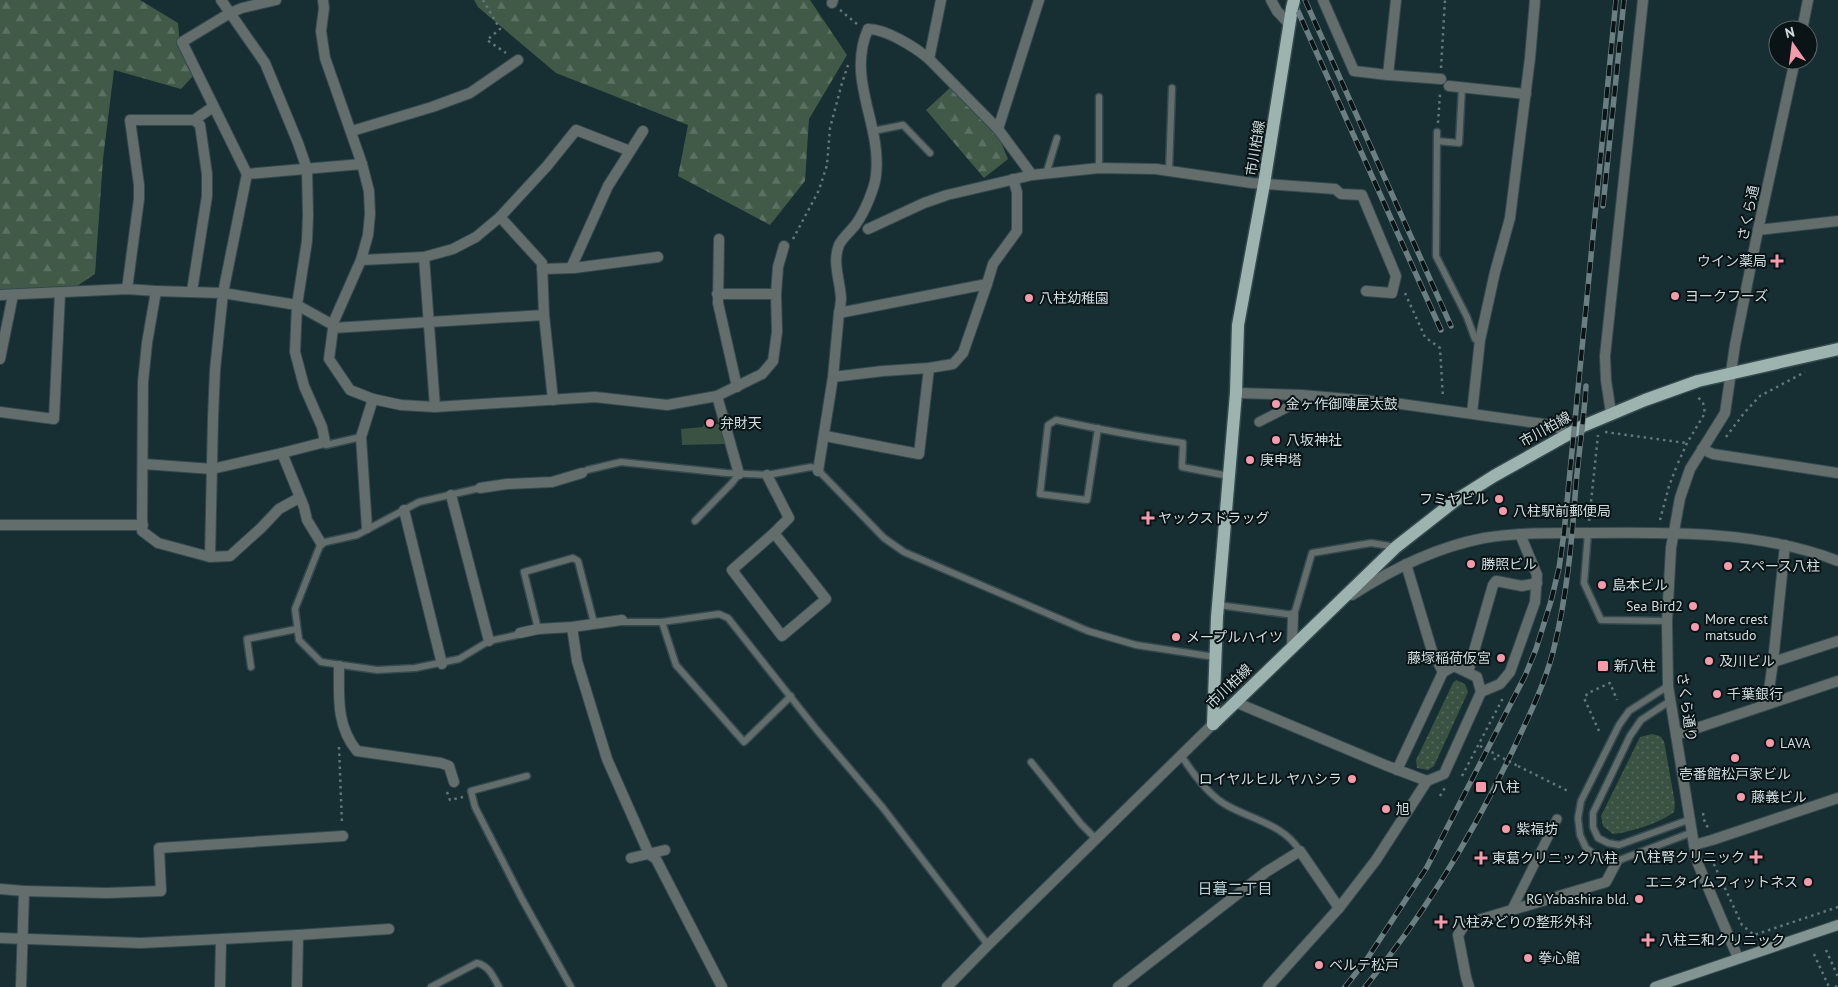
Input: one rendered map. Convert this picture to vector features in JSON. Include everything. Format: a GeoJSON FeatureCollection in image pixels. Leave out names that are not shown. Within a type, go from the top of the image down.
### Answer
{"type":"FeatureCollection","features":[{"type":"Feature","properties":{"kind":"main road","name":"市川柏線"},"geometry":{"type":"LineString","coordinates":[[1213,724],[1218,605],[1236,394],[1238,325],[1264,184],[1293,4]]}},
{"type":"Feature","properties":{"kind":"main road","name":"市川柏線"},"geometry":{"type":"LineString","coordinates":[[1213,724],[1396,547],[1456,500],[1532,453],[1611,413],[1698,381],[1838,349]]}},
{"type":"Feature","properties":{"kind":"main road"},"geometry":{"type":"LineString","coordinates":[[1657,987],[1838,925]]}},
{"type":"Feature","properties":{"kind":"street"},"geometry":{"type":"LineString","coordinates":[[144,464],[212,468],[325,442],[322,428],[304,386],[295,352],[297,305],[307,241],[307,169],[265,62],[221,0]]}},
{"type":"Feature","properties":{"kind":"street"},"geometry":{"type":"LineString","coordinates":[[210,556],[215,370],[224,293],[246,174],[182,42],[230,13],[242,8],[276,0]]}},
{"type":"Feature","properties":{"kind":"street"},"geometry":{"type":"LineString","coordinates":[[323,0],[324,8],[321,31],[325,58],[352,130],[369,191],[370,214],[368,235],[361,260],[333,326],[329,359],[350,390],[373,400],[401,405],[435,407],[595,397],[667,405],[717,396],[762,374],[774,361],[777,332],[776,294],[778,267],[784,246]]}},
{"type":"Feature","properties":{"kind":"street"},"geometry":{"type":"LineString","coordinates":[[929,59],[941,0]]}},
{"type":"Feature","properties":{"kind":"street"},"geometry":{"type":"LineString","coordinates":[[998,129],[1039,0]]}},
{"type":"Feature","properties":{"kind":"street"},"geometry":{"type":"LineString","coordinates":[[1271,0],[1277,11],[1290,25]]}},
{"type":"Feature","properties":{"kind":"street"},"geometry":{"type":"LineString","coordinates":[[1323,0],[1354,71],[1462,87],[1526,94]]}},
{"type":"Feature","properties":{"kind":"street"},"geometry":{"type":"LineString","coordinates":[[1388,75],[1396,0]]}},
{"type":"Feature","properties":{"kind":"street"},"geometry":{"type":"LineString","coordinates":[[1472,413],[1480,340],[1495,272],[1510,218],[1526,94],[1535,0]]}},
{"type":"Feature","properties":{"kind":"street"},"geometry":{"type":"LineString","coordinates":[[1611,413],[1606,380],[1605,356],[1643,0]]}},
{"type":"Feature","properties":{"kind":"street"},"geometry":{"type":"LineString","coordinates":[[1804,20],[1808,0]]}},
{"type":"Feature","properties":{"kind":"street"},"geometry":{"type":"LineString","coordinates":[[818,471],[833,377],[841,298],[836,264],[839,246],[864,211],[876,176],[876,143],[863,89],[860,65],[861,45],[868,29],[889,34],[929,59],[998,129],[1032,175]]}},
{"type":"Feature","properties":{"kind":"street"},"geometry":{"type":"LineString","coordinates":[[352,130],[432,107],[470,93],[518,60]]}},
{"type":"Feature","properties":{"kind":"street","name":"さくら通"},"geometry":{"type":"LineString","coordinates":[[1731,373],[1758,230],[1793,70]]}},
{"type":"Feature","properties":{"kind":"street"},"geometry":{"type":"LineString","coordinates":[[126,290],[139,198],[130,120],[194,120],[213,107]]}},
{"type":"Feature","properties":{"kind":"street"},"geometry":{"type":"LineString","coordinates":[[192,291],[207,196],[207,174],[200,125],[194,120]]}},
{"type":"Feature","properties":{"kind":"street"},"geometry":{"type":"LineString","coordinates":[[361,260],[424,257],[453,249],[476,238],[500,217],[547,166],[576,130],[630,151]]}},
{"type":"Feature","properties":{"kind":"street"},"geometry":{"type":"LineString","coordinates":[[571,268],[608,186],[643,131]]}},
{"type":"Feature","properties":{"kind":"street"},"geometry":{"type":"LineString","coordinates":[[246,174],[362,164]]}},
{"type":"Feature","properties":{"kind":"street"},"geometry":{"type":"LineString","coordinates":[[868,230],[924,203],[947,195],[1032,175],[1099,168],[1169,171],[1264,184],[1336,189],[1340,194],[1362,195],[1396,276],[1392,293],[1366,291]]}},
{"type":"Feature","properties":{"kind":"street"},"geometry":{"type":"LineString","coordinates":[[833,377],[953,364],[963,353],[993,264],[1017,231],[1017,192],[1013,179]]}},
{"type":"Feature","properties":{"kind":"street"},"geometry":{"type":"LineString","coordinates":[[500,217],[542,263],[544,315],[553,400]]}},
{"type":"Feature","properties":{"kind":"street"},"geometry":{"type":"LineString","coordinates":[[1758,230],[1838,220]]}},
{"type":"Feature","properties":{"kind":"street"},"geometry":{"type":"LineString","coordinates":[[720,239],[718,303],[737,387]]}},
{"type":"Feature","properties":{"kind":"street"},"geometry":{"type":"LineString","coordinates":[[424,257],[435,407]]}},
{"type":"Feature","properties":{"kind":"street"},"geometry":{"type":"LineString","coordinates":[[542,269],[571,268],[658,257]]}},
{"type":"Feature","properties":{"kind":"street"},"geometry":{"type":"LineString","coordinates":[[839,313],[986,284]]}},
{"type":"Feature","properties":{"kind":"street"},"geometry":{"type":"LineString","coordinates":[[0,296],[126,290],[224,293],[297,305],[333,326],[544,315]]}},
{"type":"Feature","properties":{"kind":"street"},"geometry":{"type":"LineString","coordinates":[[156,292],[147,343],[143,382],[144,464],[142,531],[158,543],[210,556],[230,556],[261,528],[278,509],[299,498]]}},
{"type":"Feature","properties":{"kind":"street"},"geometry":{"type":"LineString","coordinates":[[0,412],[54,419],[60,294]]}},
{"type":"Feature","properties":{"kind":"street"},"geometry":{"type":"LineString","coordinates":[[717,294],[776,294]]}},
{"type":"Feature","properties":{"kind":"street"},"geometry":{"type":"LineString","coordinates":[[0,359],[13,295]]}},
{"type":"Feature","properties":{"kind":"street"},"geometry":{"type":"LineString","coordinates":[[825,436],[919,454],[929,368]]}},
{"type":"Feature","properties":{"kind":"street","name":"さくら通り"},"geometry":{"type":"LineString","coordinates":[[1731,373],[1724,413],[1690,469],[1680,498],[1673,533],[1667,621],[1668,686],[1698,864],[1738,958]]}},
{"type":"Feature","properties":{"kind":"street"},"geometry":{"type":"LineString","coordinates":[[1236,394],[1302,395],[1394,403],[1551,426],[1561,429],[1565,435]]}},
{"type":"Feature","properties":{"kind":"street"},"geometry":{"type":"LineString","coordinates":[[1259,422],[1294,404],[1302,395]]}},
{"type":"Feature","properties":{"kind":"street"},"geometry":{"type":"LineString","coordinates":[[717,396],[739,474]]}},
{"type":"Feature","properties":{"kind":"street"},"geometry":{"type":"LineString","coordinates":[[367,528],[361,437],[373,400]]}},
{"type":"Feature","properties":{"kind":"street"},"geometry":{"type":"LineString","coordinates":[[1702,449],[1713,454],[1838,474]]}},
{"type":"Feature","properties":{"kind":"street"},"geometry":{"type":"LineString","coordinates":[[282,453],[304,507],[307,520],[321,543]]}},
{"type":"Feature","properties":{"kind":"street"},"geometry":{"type":"LineString","coordinates":[[480,488],[507,484],[552,482],[582,473]]}},
{"type":"Feature","properties":{"kind":"street"},"geometry":{"type":"LineString","coordinates":[[767,475],[789,518],[732,570],[782,636],[826,599],[774,533]]}},
{"type":"Feature","properties":{"kind":"street"},"geometry":{"type":"LineString","coordinates":[[451,495],[489,641]]}},
{"type":"Feature","properties":{"kind":"street"},"geometry":{"type":"LineString","coordinates":[[404,510],[442,664]]}},
{"type":"Feature","properties":{"kind":"street"},"geometry":{"type":"LineString","coordinates":[[0,525],[143,524]]}},
{"type":"Feature","properties":{"kind":"street"},"geometry":{"type":"LineString","coordinates":[[1330,609],[1376,579],[1406,564],[1458,545],[1484,538],[1520,534],[1673,533],[1735,538],[1785,545],[1838,561]]}},
{"type":"Feature","properties":{"kind":"street"},"geometry":{"type":"LineString","coordinates":[[1481,692],[1500,684],[1510,672],[1535,602],[1537,575],[1520,534]]}},
{"type":"Feature","properties":{"kind":"street"},"geometry":{"type":"LineString","coordinates":[[1767,704],[1785,545]]}},
{"type":"Feature","properties":{"kind":"street"},"geometry":{"type":"LineString","coordinates":[[1406,564],[1432,651],[1443,672]]}},
{"type":"Feature","properties":{"kind":"street"},"geometry":{"type":"LineString","coordinates":[[1468,672],[1487,602],[1496,581],[1522,586],[1537,583]]}},
{"type":"Feature","properties":{"kind":"street"},"geometry":{"type":"LineString","coordinates":[[1292,615],[1292,646]]}},
{"type":"Feature","properties":{"kind":"street"},"geometry":{"type":"LineString","coordinates":[[520,633],[538,628],[572,627],[622,620]]}},
{"type":"Feature","properties":{"kind":"street"},"geometry":{"type":"LineString","coordinates":[[572,627],[577,661],[607,759],[649,854],[656,859],[722,987]]}},
{"type":"Feature","properties":{"kind":"street"},"geometry":{"type":"LineString","coordinates":[[1773,662],[1838,641]]}},
{"type":"Feature","properties":{"kind":"street"},"geometry":{"type":"LineString","coordinates":[[340,666],[339,712],[351,744],[357,751],[441,763],[449,766],[454,782]]}},
{"type":"Feature","properties":{"kind":"street"},"geometry":{"type":"LineString","coordinates":[[1268,987],[1339,908],[1376,860],[1427,781],[1444,774],[1481,692],[1477,677],[1454,666],[1443,672],[1397,770]]}},
{"type":"Feature","properties":{"kind":"street"},"geometry":{"type":"LineString","coordinates":[[1676,735],[1838,681]]}},
{"type":"Feature","properties":{"kind":"street"},"geometry":{"type":"LineString","coordinates":[[1235,702],[1427,781]]}},
{"type":"Feature","properties":{"kind":"street"},"geometry":{"type":"LineString","coordinates":[[948,987],[988,944],[1213,724]]}},
{"type":"Feature","properties":{"kind":"street"},"geometry":{"type":"LineString","coordinates":[[1694,845],[1838,798]]}},
{"type":"Feature","properties":{"kind":"street"},"geometry":{"type":"LineString","coordinates":[[1512,909],[1557,819]]}},
{"type":"Feature","properties":{"kind":"street"},"geometry":{"type":"LineString","coordinates":[[0,889],[107,894],[161,891],[159,848],[343,836]]}},
{"type":"Feature","properties":{"kind":"street"},"geometry":{"type":"LineString","coordinates":[[631,858],[666,850]]}},
{"type":"Feature","properties":{"kind":"street"},"geometry":{"type":"LineString","coordinates":[[1118,987],[1266,872],[1300,851],[1339,908]]}},
{"type":"Feature","properties":{"kind":"street"},"geometry":{"type":"LineString","coordinates":[[1469,987],[1458,935],[1465,924],[1606,882],[1617,861]]}},
{"type":"Feature","properties":{"kind":"street"},"geometry":{"type":"LineString","coordinates":[[20,987],[24,891]]}},
{"type":"Feature","properties":{"kind":"street"},"geometry":{"type":"LineString","coordinates":[[0,938],[141,943],[389,929]]}},
{"type":"Feature","properties":{"kind":"street"},"geometry":{"type":"LineString","coordinates":[[297,987],[298,935]]}},
{"type":"Feature","properties":{"kind":"street"},"geometry":{"type":"LineString","coordinates":[[220,987],[221,939]]}},
{"type":"Feature","properties":{"kind":"lane"},"geometry":{"type":"LineString","coordinates":[[1437,141],[1458,142],[1462,87]]}},
{"type":"Feature","properties":{"kind":"lane"},"geometry":{"type":"LineString","coordinates":[[1169,171],[1172,88]]}},
{"type":"Feature","properties":{"kind":"lane"},"geometry":{"type":"LineString","coordinates":[[1099,97],[1099,168]]}},
{"type":"Feature","properties":{"kind":"lane"},"geometry":{"type":"LineString","coordinates":[[873,131],[903,125],[930,153]]}},
{"type":"Feature","properties":{"kind":"lane"},"geometry":{"type":"LineString","coordinates":[[1437,132],[1436,256],[1467,317],[1475,339],[1480,340]]}},
{"type":"Feature","properties":{"kind":"lane"},"geometry":{"type":"LineString","coordinates":[[1046,174],[1057,138]]}},
{"type":"Feature","properties":{"kind":"lane"},"geometry":{"type":"LineString","coordinates":[[1098,428],[1087,500],[1040,494],[1048,425],[1056,420],[1098,428],[1125,435],[1183,443],[1182,467],[1229,476]]}},
{"type":"Feature","properties":{"kind":"lane"},"geometry":{"type":"LineString","coordinates":[[325,442],[326,444],[361,437]]}},
{"type":"Feature","properties":{"kind":"lane"},"geometry":{"type":"LineString","coordinates":[[582,473],[587,470],[621,462],[767,475],[812,467],[884,538],[904,552],[1088,631],[1136,645],[1215,657]]}},
{"type":"Feature","properties":{"kind":"lane"},"geometry":{"type":"LineString","coordinates":[[695,521],[739,474]]}},
{"type":"Feature","properties":{"kind":"lane"},"geometry":{"type":"LineString","coordinates":[[480,488],[419,502],[357,535],[321,543],[295,609],[300,640],[321,662],[377,670],[415,668],[442,664],[459,659],[489,641],[520,633]]}},
{"type":"Feature","properties":{"kind":"lane"},"geometry":{"type":"LineString","coordinates":[[1588,533],[1584,583],[1601,620],[1667,621]]}},
{"type":"Feature","properties":{"kind":"lane"},"geometry":{"type":"LineString","coordinates":[[1218,605],[1294,615],[1312,552],[1371,544],[1396,547]]}},
{"type":"Feature","properties":{"kind":"lane"},"geometry":{"type":"LineString","coordinates":[[538,628],[524,572],[573,558],[578,561],[594,623]]}},
{"type":"Feature","properties":{"kind":"lane"},"geometry":{"type":"LineString","coordinates":[[622,620],[622,622],[662,622],[719,614],[728,618],[883,808],[988,944]]}},
{"type":"Feature","properties":{"kind":"lane"},"geometry":{"type":"LineString","coordinates":[[662,622],[676,664],[744,742],[791,696]]}},
{"type":"Feature","properties":{"kind":"lane"},"geometry":{"type":"LineString","coordinates":[[251,667],[247,639],[297,629]]}},
{"type":"Feature","properties":{"kind":"lane"},"geometry":{"type":"LineString","coordinates":[[1668,686],[1629,711],[1619,725],[1581,801],[1578,818],[1580,835],[1586,848],[1599,858],[1617,861],[1693,832]]}},
{"type":"Feature","properties":{"kind":"lane"},"geometry":{"type":"LineString","coordinates":[[1670,701],[1641,720],[1630,736],[1594,813],[1593,827],[1598,838],[1608,843],[1619,845],[1691,819]]}},
{"type":"Feature","properties":{"kind":"lane"},"geometry":{"type":"LineString","coordinates":[[1181,756],[1206,788],[1227,806],[1278,828],[1293,840],[1300,851]]}},
{"type":"Feature","properties":{"kind":"lane"},"geometry":{"type":"LineString","coordinates":[[1031,762],[1081,824],[1096,839]]}},
{"type":"Feature","properties":{"kind":"lane"},"geometry":{"type":"LineString","coordinates":[[527,776],[471,791],[475,807],[517,890],[571,987]]}},
{"type":"Feature","properties":{"kind":"lane"},"geometry":{"type":"LineString","coordinates":[[431,987],[477,963],[490,970],[499,987]]}},
{"type":"Feature","properties":{"kind":"path"},"geometry":{"type":"LineString","coordinates":[[483,0],[500,29],[488,40],[518,60]]}},
{"type":"Feature","properties":{"kind":"path"},"geometry":{"type":"LineString","coordinates":[[1437,132],[1445,83],[1445,0]]}},
{"type":"Feature","properties":{"kind":"path"},"geometry":{"type":"LineString","coordinates":[[832,2],[857,24],[868,29]]}},
{"type":"Feature","properties":{"kind":"path"},"geometry":{"type":"LineString","coordinates":[[784,246],[792,240],[820,190],[827,165],[830,128],[842,83],[848,66],[861,45]]}},
{"type":"Feature","properties":{"kind":"path"},"geometry":{"type":"LineString","coordinates":[[1402,287],[1425,338],[1440,348],[1443,410]]}},
{"type":"Feature","properties":{"kind":"path"},"geometry":{"type":"LineString","coordinates":[[1713,454],[1744,413],[1760,396],[1807,371]]}},
{"type":"Feature","properties":{"kind":"path"},"geometry":{"type":"LineString","coordinates":[[1659,522],[1669,486],[1687,443],[1705,413],[1703,403],[1693,394]]}},
{"type":"Feature","properties":{"kind":"path"},"geometry":{"type":"LineString","coordinates":[[1588,533],[1598,431],[1687,443],[1702,449]]}},
{"type":"Feature","properties":{"kind":"path"},"geometry":{"type":"LineString","coordinates":[[1599,731],[1584,698],[1610,683],[1617,700]]}},
{"type":"Feature","properties":{"kind":"path"},"geometry":{"type":"LineString","coordinates":[[1462,776],[1480,746],[1506,693]]}},
{"type":"Feature","properties":{"kind":"path"},"geometry":{"type":"LineString","coordinates":[[1474,743],[1570,792]]}},
{"type":"Feature","properties":{"kind":"path"},"geometry":{"type":"LineString","coordinates":[[343,836],[339,746],[351,744]]}},
{"type":"Feature","properties":{"kind":"path"},"geometry":{"type":"LineString","coordinates":[[1494,760],[1497,755]]}},
{"type":"Feature","properties":{"kind":"path"},"geometry":{"type":"LineString","coordinates":[[1712,860],[1742,925],[1754,935],[1838,907]]}},
{"type":"Feature","properties":{"kind":"path"},"geometry":{"type":"LineString","coordinates":[[1826,950],[1838,977]]}},
{"type":"Feature","properties":{"kind":"path"},"geometry":{"type":"LineString","coordinates":[[1814,954],[1829,987]]}},
{"type":"Feature","properties":{"kind":"green space"},"geometry":{"type":"Polygon","coordinates":[[[0,0],[140,0],[178,23],[180,46],[193,76],[181,89],[114,70],[103,159],[95,274],[74,288],[0,290],[0,0]]]}},
{"type":"Feature","properties":{"kind":"green space"},"geometry":{"type":"Polygon","coordinates":[[[474,0],[810,0],[847,55],[809,119],[805,181],[770,225],[678,176],[688,125],[556,73],[478,7],[474,0]]]}},
{"type":"Feature","properties":{"kind":"green space"},"geometry":{"type":"Polygon","coordinates":[[[952,86],[1000,140],[1008,159],[984,178],[926,110],[952,86]]]}},
{"type":"Feature","properties":{"kind":"green space"},"geometry":{"type":"Polygon","coordinates":[[[714,419],[716,424],[720,424],[725,444],[682,445],[681,429],[703,427],[704,423],[714,419]]]}},
{"type":"Feature","properties":{"kind":"green space"},"geometry":{"type":"Polygon","coordinates":[[[1456,680],[1465,684],[1468,692],[1434,766],[1428,770],[1417,768],[1416,760],[1456,680]]]}},
{"type":"Feature","properties":{"kind":"green space"},"geometry":{"type":"Polygon","coordinates":[[[1652,734],[1660,736],[1664,741],[1675,803],[1674,812],[1661,820],[1645,826],[1613,834],[1603,826],[1601,816],[1640,737],[1652,734]]]}},
{"type":"Feature","properties":{"kind":"railway"},"geometry":{"type":"LineString","coordinates":[[1293,0],[1441,330]]}},
{"type":"Feature","properties":{"kind":"railway"},"geometry":{"type":"LineString","coordinates":[[1305,0],[1451,326]]}},
{"type":"Feature","properties":{"kind":"railway"},"geometry":{"type":"LineString","coordinates":[[1345,987],[1367,959],[1427,867],[1525,676],[1536,649],[1551,601],[1559,568],[1564,533],[1616,0]]}},
{"type":"Feature","properties":{"kind":"railway"},"geometry":{"type":"LineString","coordinates":[[1603,206],[1624,0]]}},
{"type":"Feature","properties":{"kind":"railway"},"geometry":{"type":"LineString","coordinates":[[1365,987],[1387,960],[1427,903],[1464,843],[1498,781],[1545,677],[1558,631],[1571,547],[1586,386]]}},
{"type":"Feature","properties":{"kind":"place","name":"ウイン薬局"},"geometry":{"type":"Point","coordinates":[1777,261]}},
{"type":"Feature","properties":{"kind":"place","name":"ヨークフーズ"},"geometry":{"type":"Point","coordinates":[1675,296]}},
{"type":"Feature","properties":{"kind":"place","name":"八柱幼稚園"},"geometry":{"type":"Point","coordinates":[1029,298]}},
{"type":"Feature","properties":{"kind":"place","name":"金ヶ作御陣屋太鼓"},"geometry":{"type":"Point","coordinates":[1276,404]}},
{"type":"Feature","properties":{"kind":"place","name":"弁財天"},"geometry":{"type":"Point","coordinates":[710,423]}},
{"type":"Feature","properties":{"kind":"place","name":"八坂神社"},"geometry":{"type":"Point","coordinates":[1276,440]}},
{"type":"Feature","properties":{"kind":"place","name":"庚申塔"},"geometry":{"type":"Point","coordinates":[1250,460]}},
{"type":"Feature","properties":{"kind":"place","name":"フミヤビル"},"geometry":{"type":"Point","coordinates":[1499,499]}},
{"type":"Feature","properties":{"kind":"place","name":"八柱駅前郵便局"},"geometry":{"type":"Point","coordinates":[1503,511]}},
{"type":"Feature","properties":{"kind":"place","name":"ヤックスドラッグ"},"geometry":{"type":"Point","coordinates":[1148,518]}},
{"type":"Feature","properties":{"kind":"place","name":"勝照ビル"},"geometry":{"type":"Point","coordinates":[1471,564]}},
{"type":"Feature","properties":{"kind":"place","name":"スペース八柱"},"geometry":{"type":"Point","coordinates":[1728,566]}},
{"type":"Feature","properties":{"kind":"place","name":"島本ビル"},"geometry":{"type":"Point","coordinates":[1602,585]}},
{"type":"Feature","properties":{"kind":"place","name":"Sea Bird2"},"geometry":{"type":"Point","coordinates":[1693,606]}},
{"type":"Feature","properties":{"kind":"place","name":"More crest matsudo"},"geometry":{"type":"Point","coordinates":[1695,627]}},
{"type":"Feature","properties":{"kind":"place","name":"メープルハイツ"},"geometry":{"type":"Point","coordinates":[1176,637]}},
{"type":"Feature","properties":{"kind":"place","name":"藤塚稲荷仮宮"},"geometry":{"type":"Point","coordinates":[1501,658]}},
{"type":"Feature","properties":{"kind":"place","name":"及川ビル"},"geometry":{"type":"Point","coordinates":[1709,661]}},
{"type":"Feature","properties":{"kind":"place","name":"新八柱"},"geometry":{"type":"Point","coordinates":[1603,666]}},
{"type":"Feature","properties":{"kind":"place","name":"千葉銀行"},"geometry":{"type":"Point","coordinates":[1717,694]}},
{"type":"Feature","properties":{"kind":"place","name":"LAVA"},"geometry":{"type":"Point","coordinates":[1770,743]}},
{"type":"Feature","properties":{"kind":"place","name":"壱番館松戸家ビル"},"geometry":{"type":"Point","coordinates":[1735,758]}},
{"type":"Feature","properties":{"kind":"place","name":"ロイヤルヒル ヤハシラ"},"geometry":{"type":"Point","coordinates":[1352,779]}},
{"type":"Feature","properties":{"kind":"place","name":"八柱"},"geometry":{"type":"Point","coordinates":[1481,787]}},
{"type":"Feature","properties":{"kind":"place","name":"藤義ビル"},"geometry":{"type":"Point","coordinates":[1741,797]}},
{"type":"Feature","properties":{"kind":"place","name":"旭"},"geometry":{"type":"Point","coordinates":[1386,809]}},
{"type":"Feature","properties":{"kind":"place","name":"紫福坊"},"geometry":{"type":"Point","coordinates":[1506,829]}},
{"type":"Feature","properties":{"kind":"place","name":"八柱腎クリニック"},"geometry":{"type":"Point","coordinates":[1756,857]}},
{"type":"Feature","properties":{"kind":"place","name":"東葛クリニック八柱"},"geometry":{"type":"Point","coordinates":[1481,858]}},
{"type":"Feature","properties":{"kind":"place","name":"エニタイムフィットネス"},"geometry":{"type":"Point","coordinates":[1808,882]}},
{"type":"Feature","properties":{"kind":"place","name":"RG Yabashira bld."},"geometry":{"type":"Point","coordinates":[1639,899]}},
{"type":"Feature","properties":{"kind":"place","name":"八柱みどりの整形外科"},"geometry":{"type":"Point","coordinates":[1441,922]}},
{"type":"Feature","properties":{"kind":"place","name":"八柱三和クリニック"},"geometry":{"type":"Point","coordinates":[1648,940]}},
{"type":"Feature","properties":{"kind":"place","name":"拳心館"},"geometry":{"type":"Point","coordinates":[1528,958]}},
{"type":"Feature","properties":{"kind":"place","name":"ベルテ松戸"},"geometry":{"type":"Point","coordinates":[1319,965]}},
{"type":"Feature","properties":{"kind":"district","name":"日暮二丁目"},"geometry":{"type":"Point","coordinates":[1235,888]}}]}
